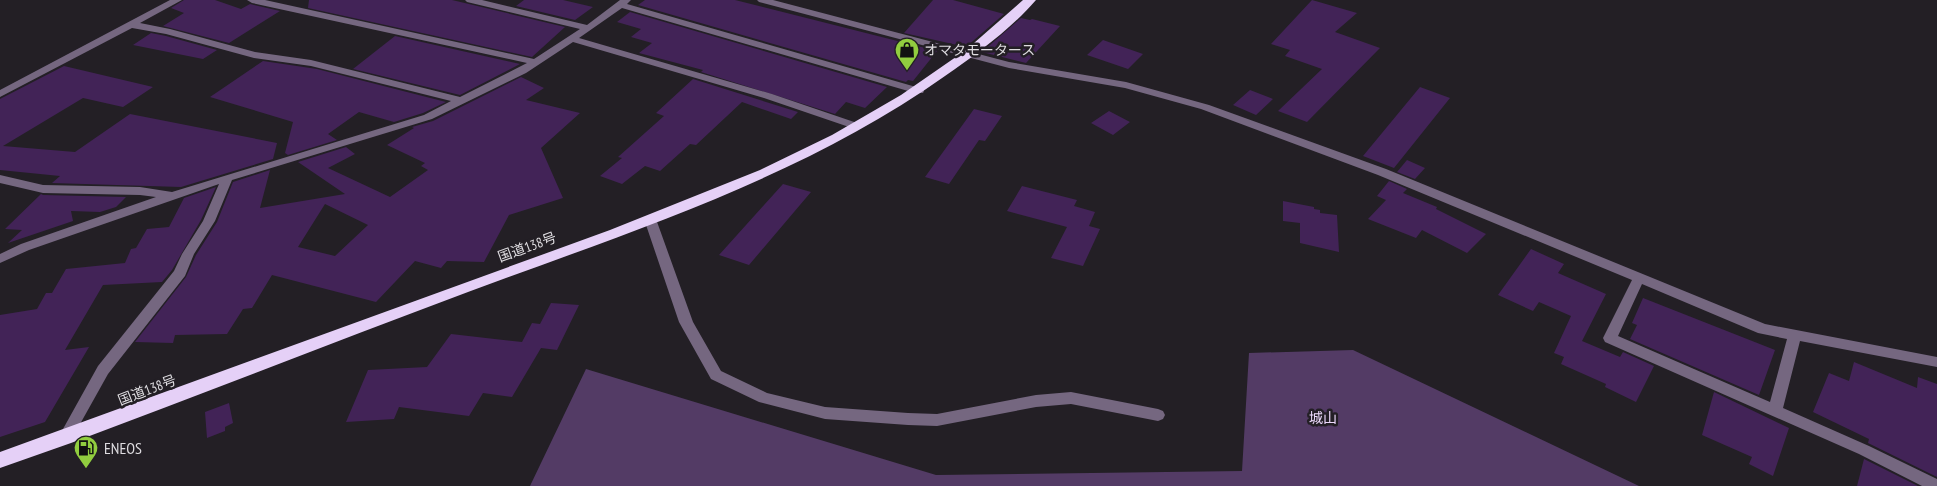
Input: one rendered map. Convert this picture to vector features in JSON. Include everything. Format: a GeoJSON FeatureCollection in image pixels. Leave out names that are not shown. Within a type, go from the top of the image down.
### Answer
{"type":"FeatureCollection","features":[{"type":"Feature","properties":{"kind":"highway","name":"国道138号"},"geometry":{"type":"LineString","coordinates":[[0,460],[65,438],[650,220],[794,159],[919,92],[969,55],[1030,0]]}},
{"type":"Feature","properties":{"kind":"street"},"geometry":{"type":"LineString","coordinates":[[0,94],[177,0]]}},
{"type":"Feature","properties":{"kind":"street"},"geometry":{"type":"LineString","coordinates":[[252,0],[535,62]]}},
{"type":"Feature","properties":{"kind":"street"},"geometry":{"type":"LineString","coordinates":[[470,0],[589,28]]}},
{"type":"Feature","properties":{"kind":"street"},"geometry":{"type":"LineString","coordinates":[[762,0],[1009,65],[1126,85],[1204,107],[1382,172],[1763,329],[1937,362]]}},
{"type":"Feature","properties":{"kind":"street"},"geometry":{"type":"LineString","coordinates":[[0,259],[25,247],[175,195],[428,117],[508,79],[589,28],[623,3],[919,92]]}},
{"type":"Feature","properties":{"kind":"street"},"geometry":{"type":"LineString","coordinates":[[132,25],[167,31],[254,55],[336,69],[462,101]]}},
{"type":"Feature","properties":{"kind":"street"},"geometry":{"type":"LineString","coordinates":[[572,39],[768,96],[856,126]]}},
{"type":"Feature","properties":{"kind":"street"},"geometry":{"type":"LineString","coordinates":[[65,438],[104,370],[180,274],[188,254],[209,221],[227,178]]}},
{"type":"Feature","properties":{"kind":"street"},"geometry":{"type":"LineString","coordinates":[[0,179],[43,190],[132,191],[175,195]]}},
{"type":"Feature","properties":{"kind":"street"},"geometry":{"type":"LineString","coordinates":[[650,220],[686,322],[716,375],[764,398],[825,413],[908,419],[937,420],[1036,400],[1072,398],[1158,415]]}},
{"type":"Feature","properties":{"kind":"street"},"geometry":{"type":"LineString","coordinates":[[1639,278],[1610,338],[1864,450],[1936,486]]}},
{"type":"Feature","properties":{"kind":"street"},"geometry":{"type":"LineString","coordinates":[[1775,411],[1795,334]]}},
{"type":"Feature","properties":{"kind":"green space","name":"城山"},"geometry":{"type":"Polygon","coordinates":[[[1353,350],[1639,486],[530,486],[586,369],[936,475],[1242,471],[1249,353],[1353,350]]]}},
{"type":"Feature","properties":{"kind":"building"},"geometry":{"type":"Polygon","coordinates":[[[184,0],[215,0],[241,9],[250,4],[280,11],[229,43],[163,26],[184,13],[171,8],[184,0]]]}},
{"type":"Feature","properties":{"kind":"building"},"geometry":{"type":"Polygon","coordinates":[[[309,0],[452,0],[565,27],[532,57],[308,8],[309,0]]]}},
{"type":"Feature","properties":{"kind":"building"},"geometry":{"type":"Polygon","coordinates":[[[524,0],[563,0],[593,7],[575,20],[516,6],[524,0]]]}},
{"type":"Feature","properties":{"kind":"building"},"geometry":{"type":"Polygon","coordinates":[[[645,0],[735,0],[937,51],[913,81],[908,80],[906,82],[638,5],[645,0]]]}},
{"type":"Feature","properties":{"kind":"building"},"geometry":{"type":"Polygon","coordinates":[[[933,0],[953,0],[1004,14],[966,47],[904,33],[933,0]]]}},
{"type":"Feature","properties":{"kind":"building"},"geometry":{"type":"Polygon","coordinates":[[[1312,0],[1357,13],[1335,32],[1380,48],[1307,122],[1278,111],[1322,69],[1285,56],[1290,50],[1271,44],[1312,0]]]}},
{"type":"Feature","properties":{"kind":"building"},"geometry":{"type":"Polygon","coordinates":[[[630,12],[887,87],[865,108],[846,102],[835,114],[701,72],[703,70],[639,53],[652,43],[631,37],[641,29],[617,22],[630,12]]]}},
{"type":"Feature","properties":{"kind":"building"},"geometry":{"type":"Polygon","coordinates":[[[1021,18],[1060,26],[1026,63],[982,52],[1021,18]]]}},
{"type":"Feature","properties":{"kind":"building"},"geometry":{"type":"Polygon","coordinates":[[[151,33],[217,50],[203,59],[133,45],[151,33]]]}},
{"type":"Feature","properties":{"kind":"building"},"geometry":{"type":"Polygon","coordinates":[[[395,36],[520,64],[460,95],[353,69],[395,36]]]}},
{"type":"Feature","properties":{"kind":"building"},"geometry":{"type":"Polygon","coordinates":[[[1103,40],[1143,54],[1128,69],[1087,55],[1103,40]]]}},
{"type":"Feature","properties":{"kind":"building"},"geometry":{"type":"Polygon","coordinates":[[[263,61],[317,69],[446,102],[423,113],[394,122],[359,112],[328,134],[337,140],[288,155],[285,153],[293,122],[210,97],[263,61]]]}},
{"type":"Feature","properties":{"kind":"building"},"geometry":{"type":"Polygon","coordinates":[[[64,66],[153,87],[123,107],[83,98],[3,146],[75,152],[130,114],[277,143],[273,159],[181,187],[52,183],[60,176],[0,170],[0,99],[64,66]]]}},
{"type":"Feature","properties":{"kind":"building"},"geometry":{"type":"Polygon","coordinates":[[[521,77],[544,88],[526,100],[580,113],[541,148],[563,198],[509,215],[484,262],[447,261],[441,268],[415,261],[376,302],[272,275],[252,308],[243,309],[227,334],[175,335],[173,343],[135,342],[186,277],[196,255],[217,222],[233,182],[270,170],[260,208],[345,194],[298,162],[346,147],[355,154],[328,168],[390,197],[428,170],[421,166],[425,163],[387,145],[414,128],[412,127],[433,121],[521,77]],[[325,204],[298,247],[335,256],[368,225],[325,204]]]}},
{"type":"Feature","properties":{"kind":"building"},"geometry":{"type":"Polygon","coordinates":[[[693,79],[798,112],[791,119],[742,102],[696,145],[690,144],[660,171],[645,166],[622,184],[600,176],[622,158],[618,157],[664,116],[656,113],[693,79]]]}},
{"type":"Feature","properties":{"kind":"building"},"geometry":{"type":"Polygon","coordinates":[[[1420,87],[1450,98],[1394,168],[1363,156],[1420,87]]]}},
{"type":"Feature","properties":{"kind":"building"},"geometry":{"type":"Polygon","coordinates":[[[1250,90],[1273,99],[1256,115],[1233,105],[1250,90]]]}},
{"type":"Feature","properties":{"kind":"building"},"geometry":{"type":"Polygon","coordinates":[[[974,109],[1002,116],[985,141],[979,140],[949,184],[925,177],[974,109]]]}},
{"type":"Feature","properties":{"kind":"building"},"geometry":{"type":"Polygon","coordinates":[[[1109,111],[1130,122],[1113,135],[1091,123],[1109,111]]]}},
{"type":"Feature","properties":{"kind":"building"},"geometry":{"type":"Polygon","coordinates":[[[1407,160],[1425,168],[1415,179],[1397,172],[1407,160]]]}},
{"type":"Feature","properties":{"kind":"building"},"geometry":{"type":"Polygon","coordinates":[[[1389,181],[1407,189],[1403,193],[1437,207],[1436,209],[1486,234],[1467,253],[1422,230],[1416,238],[1368,219],[1386,200],[1377,196],[1389,181]]]}},
{"type":"Feature","properties":{"kind":"building"},"geometry":{"type":"Polygon","coordinates":[[[783,184],[811,192],[749,265],[719,255],[783,184]]]}},
{"type":"Feature","properties":{"kind":"building"},"geometry":{"type":"Polygon","coordinates":[[[1022,186],[1077,200],[1074,206],[1095,212],[1089,226],[1100,229],[1083,266],[1051,258],[1067,227],[1007,211],[1022,186]]]}},
{"type":"Feature","properties":{"kind":"building"},"geometry":{"type":"Polygon","coordinates":[[[216,187],[201,220],[172,270],[162,282],[103,285],[65,350],[89,347],[45,422],[0,437],[0,315],[37,309],[46,293],[52,293],[66,269],[125,263],[131,249],[136,248],[147,229],[169,227],[184,198],[216,187]]]}},
{"type":"Feature","properties":{"kind":"building"},"geometry":{"type":"Polygon","coordinates":[[[41,194],[126,197],[116,207],[100,212],[71,211],[73,221],[8,243],[22,230],[5,229],[41,194]]]}},
{"type":"Feature","properties":{"kind":"building"},"geometry":{"type":"Polygon","coordinates":[[[1283,201],[1314,207],[1314,209],[1320,210],[1320,213],[1337,215],[1339,252],[1300,243],[1300,223],[1283,221],[1283,201]]]}},
{"type":"Feature","properties":{"kind":"building"},"geometry":{"type":"Polygon","coordinates":[[[1531,249],[1564,264],[1558,273],[1606,294],[1582,341],[1620,357],[1623,352],[1654,366],[1636,402],[1605,387],[1606,384],[1561,364],[1564,357],[1554,353],[1571,316],[1539,302],[1533,311],[1498,295],[1531,249]]]}},
{"type":"Feature","properties":{"kind":"building"},"geometry":{"type":"Polygon","coordinates":[[[1643,298],[1775,350],[1759,395],[1630,339],[1637,325],[1632,323],[1643,298]]]}},
{"type":"Feature","properties":{"kind":"building"},"geometry":{"type":"Polygon","coordinates":[[[551,303],[579,305],[557,350],[541,348],[512,397],[483,393],[469,416],[399,407],[394,419],[346,422],[368,370],[427,367],[451,334],[522,342],[532,323],[540,324],[551,303]]]}},
{"type":"Feature","properties":{"kind":"building"},"geometry":{"type":"Polygon","coordinates":[[[1854,362],[1917,388],[1918,377],[1937,384],[1937,477],[1868,443],[1869,439],[1813,412],[1829,373],[1849,381],[1854,362]]]}},
{"type":"Feature","properties":{"kind":"building"},"geometry":{"type":"Polygon","coordinates":[[[1714,392],[1789,428],[1773,476],[1749,464],[1752,457],[1702,435],[1714,392]]]}},
{"type":"Feature","properties":{"kind":"building"},"geometry":{"type":"Polygon","coordinates":[[[229,403],[233,423],[225,427],[225,431],[207,438],[205,412],[229,403]]]}},
{"type":"Feature","properties":{"kind":"building"},"geometry":{"type":"Polygon","coordinates":[[[1864,459],[1918,486],[1857,486],[1864,459]]]}},
{"type":"Feature","properties":{"kind":"place","name":"オマタモータース"},"geometry":{"type":"Point","coordinates":[907,71]}},
{"type":"Feature","properties":{"kind":"place","name":"ENEOS"},"geometry":{"type":"Point","coordinates":[86,469]}}]}
